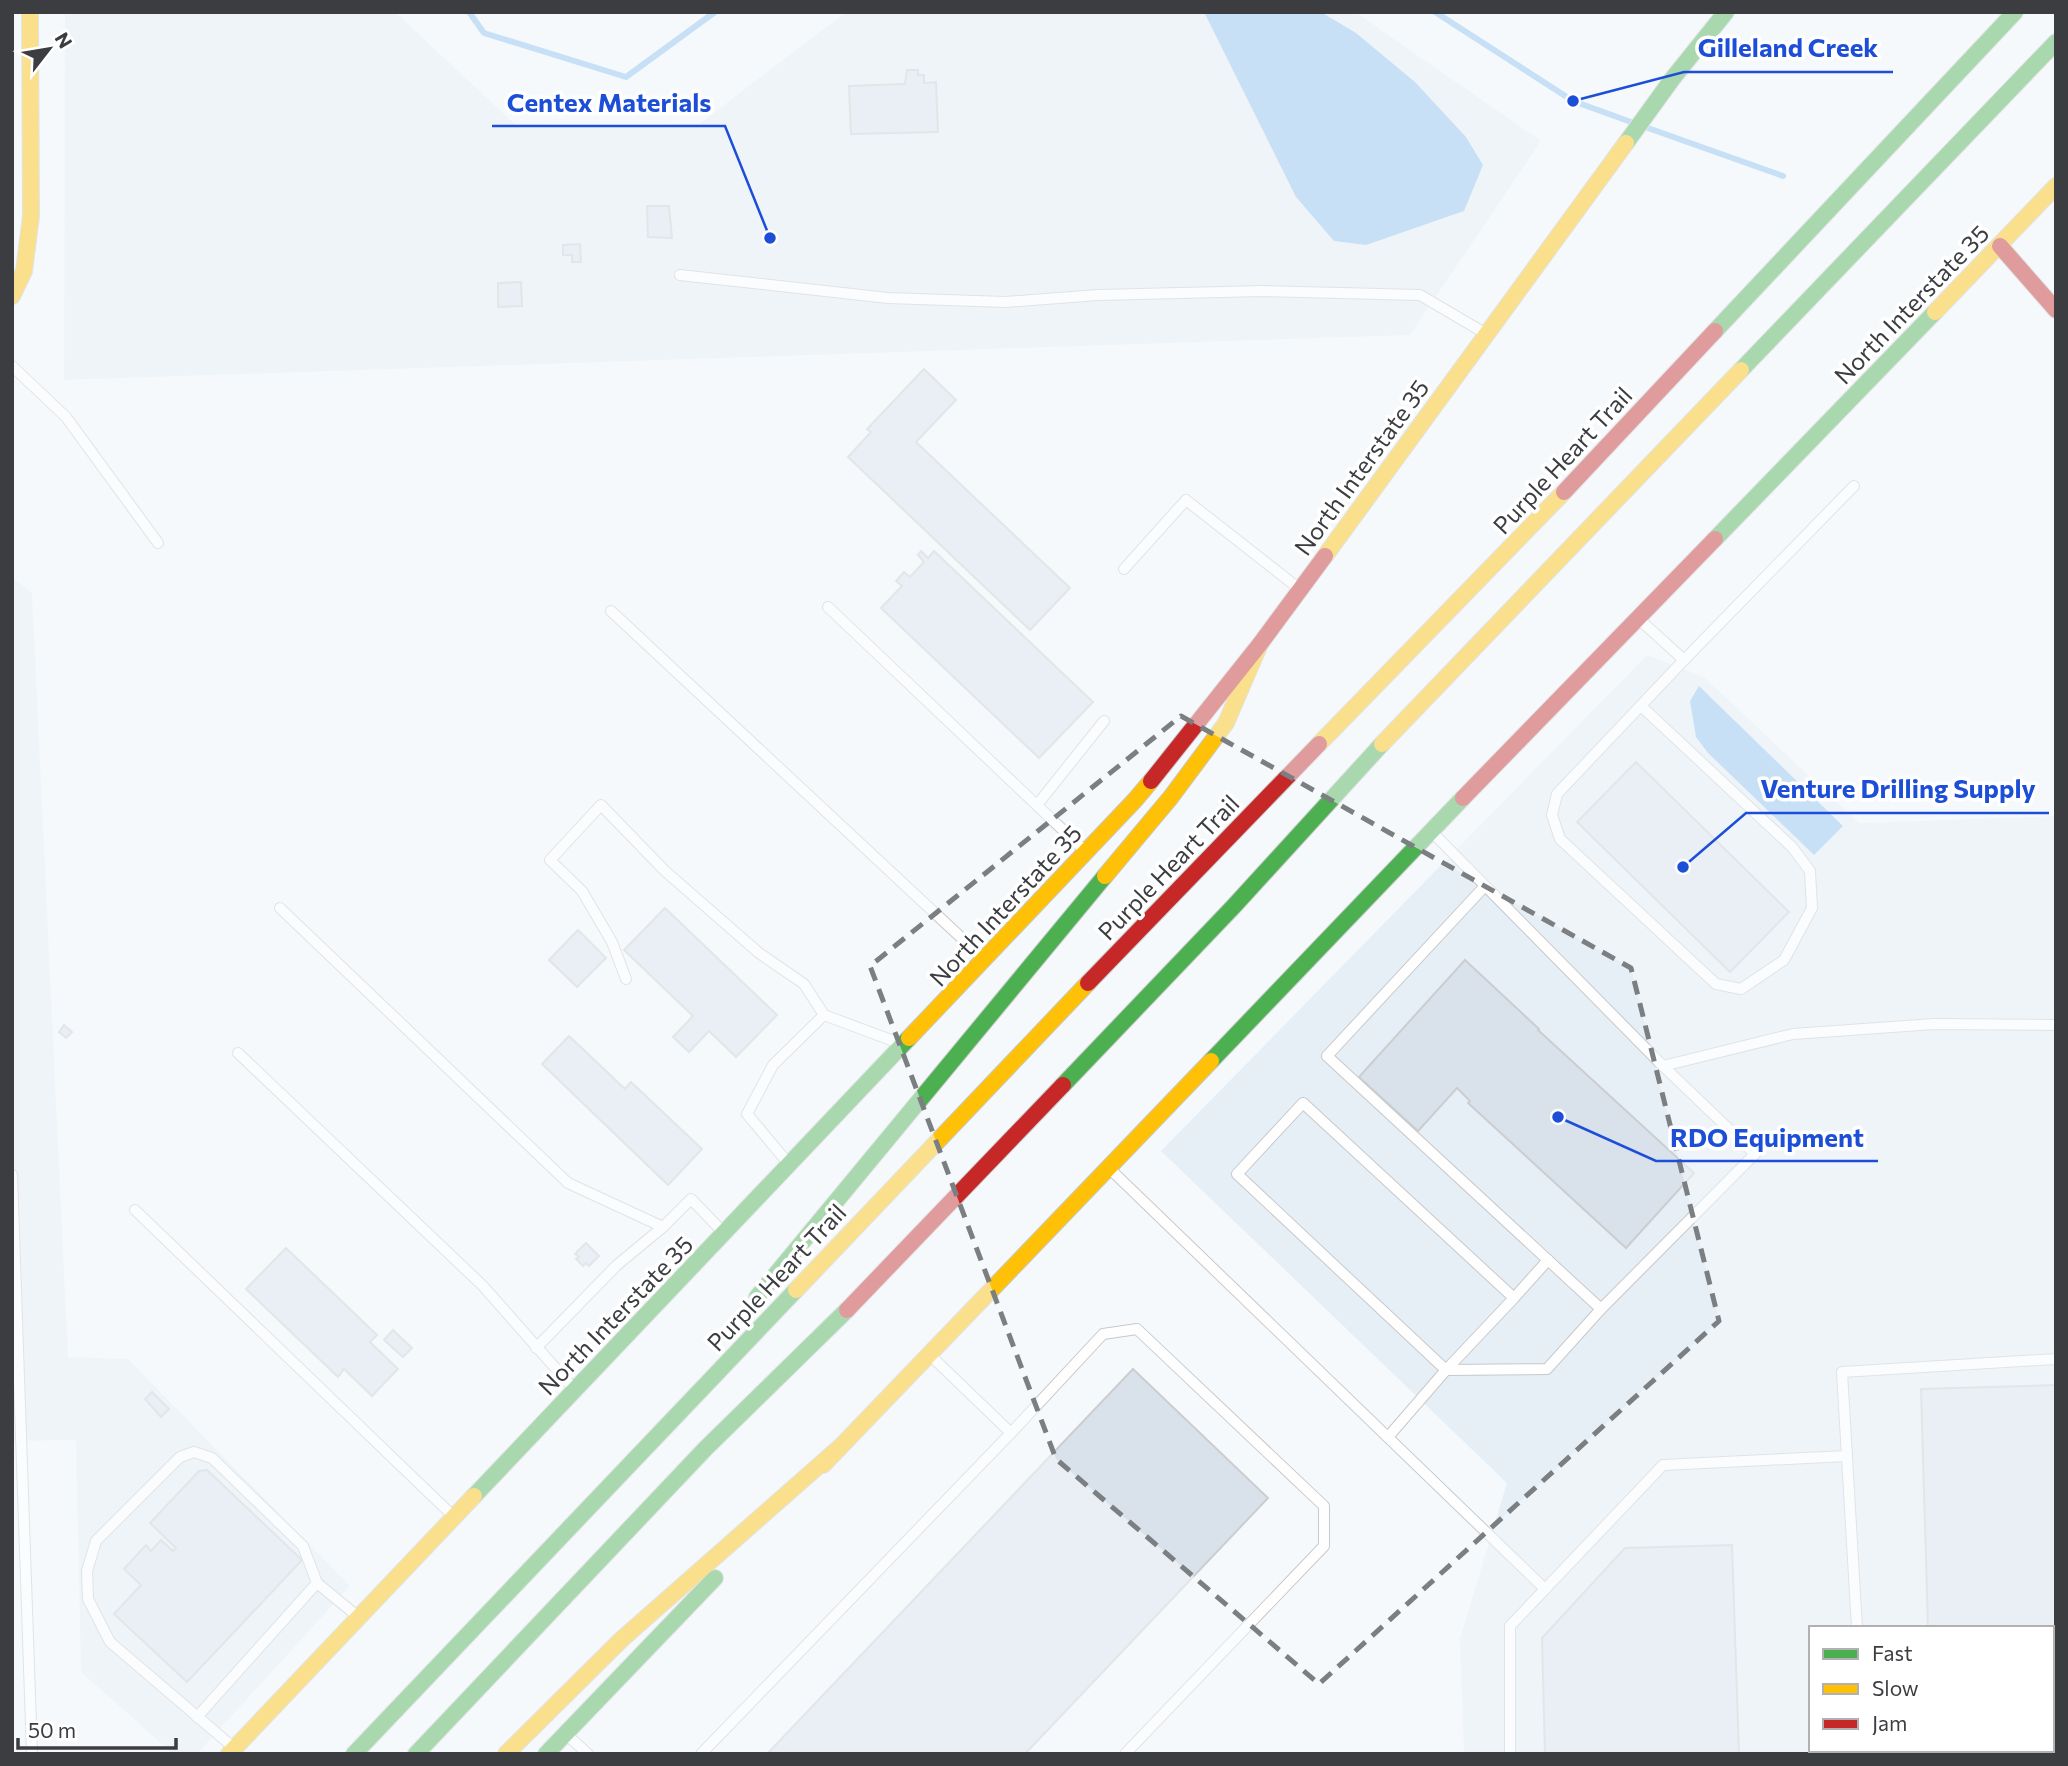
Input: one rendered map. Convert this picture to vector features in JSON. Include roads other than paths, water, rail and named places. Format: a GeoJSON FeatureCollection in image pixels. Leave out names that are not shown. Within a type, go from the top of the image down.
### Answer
{"type":"FeatureCollection","features":[{"type":"Feature","properties":{"kind":"main road"},"geometry":{"type":"LineString","coordinates":[[12,296],[24,271],[31,216],[26,36],[30,12]]}},
{"type":"Feature","properties":{"kind":"main road","name":"North Interstate 35"},"geometry":{"type":"LineString","coordinates":[[231,1751],[1135,800],[1260,644],[1613,159],[1673,78],[1727,12]]}},
{"type":"Feature","properties":{"kind":"main road","name":"Purple Heart Trail"},"geometry":{"type":"LineString","coordinates":[[354,1754],[1159,908],[1524,534],[2015,12]]}},
{"type":"Feature","properties":{"kind":"main road"},"geometry":{"type":"LineString","coordinates":[[416,1754],[706,1448],[810,1348],[1205,936],[1366,761],[2056,42]]}},
{"type":"Feature","properties":{"kind":"main road","name":"North Interstate 35"},"geometry":{"type":"LineString","coordinates":[[546,1754],[1431,831],[2056,186]]}},
{"type":"Feature","properties":{"kind":"main road"},"geometry":{"type":"LineString","coordinates":[[2000,246],[2056,310]]}},
{"type":"Feature","properties":{"kind":"main road"},"geometry":{"type":"LineString","coordinates":[[747,1308],[1171,797],[1226,723],[1260,644]]}},
{"type":"Feature","properties":{"kind":"main road"},"geometry":{"type":"LineString","coordinates":[[664,1430],[715,1352]]}},
{"type":"Feature","properties":{"kind":"main road"},"geometry":{"type":"LineString","coordinates":[[506,1754],[622,1639],[841,1447]]}},
{"type":"Feature","properties":{"kind":"main road"},"geometry":{"type":"LineString","coordinates":[[346,1738],[420,1682]]}},
{"type":"Feature","properties":{"kind":"lane"},"geometry":{"type":"LineString","coordinates":[[680,275],[888,298],[992,302],[1098,295],[1263,291],[1420,295],[1485,333]]}},
{"type":"Feature","properties":{"kind":"lane"},"geometry":{"type":"LineString","coordinates":[[12,366],[66,417],[158,543]]}},
{"type":"Feature","properties":{"kind":"lane"},"geometry":{"type":"LineString","coordinates":[[1641,706],[1792,847],[1810,872],[1812,908],[1784,960],[1741,989],[1716,984],[1560,839],[1552,816],[1557,794],[1684,660],[1854,486]]}},
{"type":"Feature","properties":{"kind":"lane"},"geometry":{"type":"LineString","coordinates":[[1124,569],[1185,500],[1300,589]]}},
{"type":"Feature","properties":{"kind":"lane"},"geometry":{"type":"LineString","coordinates":[[828,607],[1086,852]]}},
{"type":"Feature","properties":{"kind":"lane"},"geometry":{"type":"LineString","coordinates":[[611,611],[985,960]]}},
{"type":"Feature","properties":{"kind":"lane"},"geometry":{"type":"LineString","coordinates":[[1638,618],[1684,660]]}},
{"type":"Feature","properties":{"kind":"lane"},"geometry":{"type":"LineString","coordinates":[[1037,805],[1104,721]]}},
{"type":"Feature","properties":{"kind":"lane"},"geometry":{"type":"LineString","coordinates":[[626,979],[612,942],[582,891],[550,860],[601,805],[674,880],[759,953],[804,984],[824,1014],[904,1045]]}},
{"type":"Feature","properties":{"kind":"lane"},"geometry":{"type":"LineString","coordinates":[[1431,831],[1663,1066],[1755,1154],[1601,1309],[1547,1369],[1446,1370],[1237,1174],[1303,1103],[1514,1298]]}},
{"type":"Feature","properties":{"kind":"lane"},"geometry":{"type":"LineString","coordinates":[[1484,887],[1327,1056],[1601,1309]]}},
{"type":"Feature","properties":{"kind":"lane"},"geometry":{"type":"LineString","coordinates":[[280,908],[568,1183],[663,1227]]}},
{"type":"Feature","properties":{"kind":"lane"},"geometry":{"type":"LineString","coordinates":[[790,1165],[747,1115],[773,1065],[824,1014]]}},
{"type":"Feature","properties":{"kind":"lane"},"geometry":{"type":"LineString","coordinates":[[1663,1066],[1793,1034],[1934,1024],[2056,1025]]}},
{"type":"Feature","properties":{"kind":"lane"},"geometry":{"type":"LineString","coordinates":[[238,1053],[483,1286],[575,1390]]}},
{"type":"Feature","properties":{"kind":"lane"},"geometry":{"type":"LineString","coordinates":[[1109,1168],[1545,1589]]}},
{"type":"Feature","properties":{"kind":"lane"},"geometry":{"type":"LineString","coordinates":[[12,1175],[18,1516],[32,1754]]}},
{"type":"Feature","properties":{"kind":"lane"},"geometry":{"type":"LineString","coordinates":[[536,1348],[617,1265],[663,1227],[691,1199],[724,1233]]}},
{"type":"Feature","properties":{"kind":"lane"},"geometry":{"type":"LineString","coordinates":[[135,1210],[454,1516]]}},
{"type":"Feature","properties":{"kind":"lane"},"geometry":{"type":"LineString","coordinates":[[1388,1437],[1548,1260]]}},
{"type":"Feature","properties":{"kind":"lane"},"geometry":{"type":"LineString","coordinates":[[701,1754],[1103,1334],[1137,1329],[1324,1506],[1324,1546],[1125,1754]]}},
{"type":"Feature","properties":{"kind":"lane"},"geometry":{"type":"LineString","coordinates":[[929,1354],[1011,1433]]}},
{"type":"Feature","properties":{"kind":"lane"},"geometry":{"type":"LineString","coordinates":[[1857,1626],[1842,1372],[2056,1359]]}},
{"type":"Feature","properties":{"kind":"lane"},"geometry":{"type":"LineString","coordinates":[[231,1751],[197,1717],[110,1642],[88,1599],[87,1571],[96,1541],[180,1457],[194,1452],[212,1458],[303,1546],[317,1583],[358,1617]]}},
{"type":"Feature","properties":{"kind":"lane"},"geometry":{"type":"LineString","coordinates":[[1510,1754],[1510,1626],[1663,1465],[1847,1456]]}},
{"type":"Feature","properties":{"kind":"lane"},"geometry":{"type":"LineString","coordinates":[[197,1717],[317,1583]]}},
{"type":"Feature","properties":{"kind":"lane"},"geometry":{"type":"LineString","coordinates":[[565,1734],[588,1754]]}},
{"type":"Feature","properties":{"kind":"water"},"geometry":{"type":"Polygon","coordinates":[[[1204,12],[1321,12],[1356,33],[1415,82],[1466,137],[1483,165],[1464,211],[1366,245],[1334,241],[1296,197],[1204,12]]]}},
{"type":"Feature","properties":{"kind":"water"},"geometry":{"type":"Polygon","coordinates":[[[1699,686],[1843,826],[1814,855],[1708,753],[1696,737],[1690,701],[1699,686]]]}},
{"type":"Feature","properties":{"kind":"waterway"},"geometry":{"type":"LineString","coordinates":[[469,12],[484,33],[626,77],[715,12]]}},
{"type":"Feature","properties":{"kind":"waterway"},"geometry":{"type":"LineString","coordinates":[[1435,12],[1573,101],[1631,122]]}},
{"type":"Feature","properties":{"kind":"waterway"},"geometry":{"type":"LineString","coordinates":[[1648,128],[1783,176]]}},
{"type":"Feature","properties":{"kind":"place","name":"Gilleland Creek"},"geometry":{"type":"Point","coordinates":[1573,101]}},
{"type":"Feature","properties":{"kind":"place","name":"Centex Materials"},"geometry":{"type":"Point","coordinates":[770,238]}},
{"type":"Feature","properties":{"kind":"place","name":"Venture Drilling Supply"},"geometry":{"type":"Point","coordinates":[1683,867]}},
{"type":"Feature","properties":{"kind":"place","name":"RDO Equipment"},"geometry":{"type":"Point","coordinates":[1558,1117]}}]}
